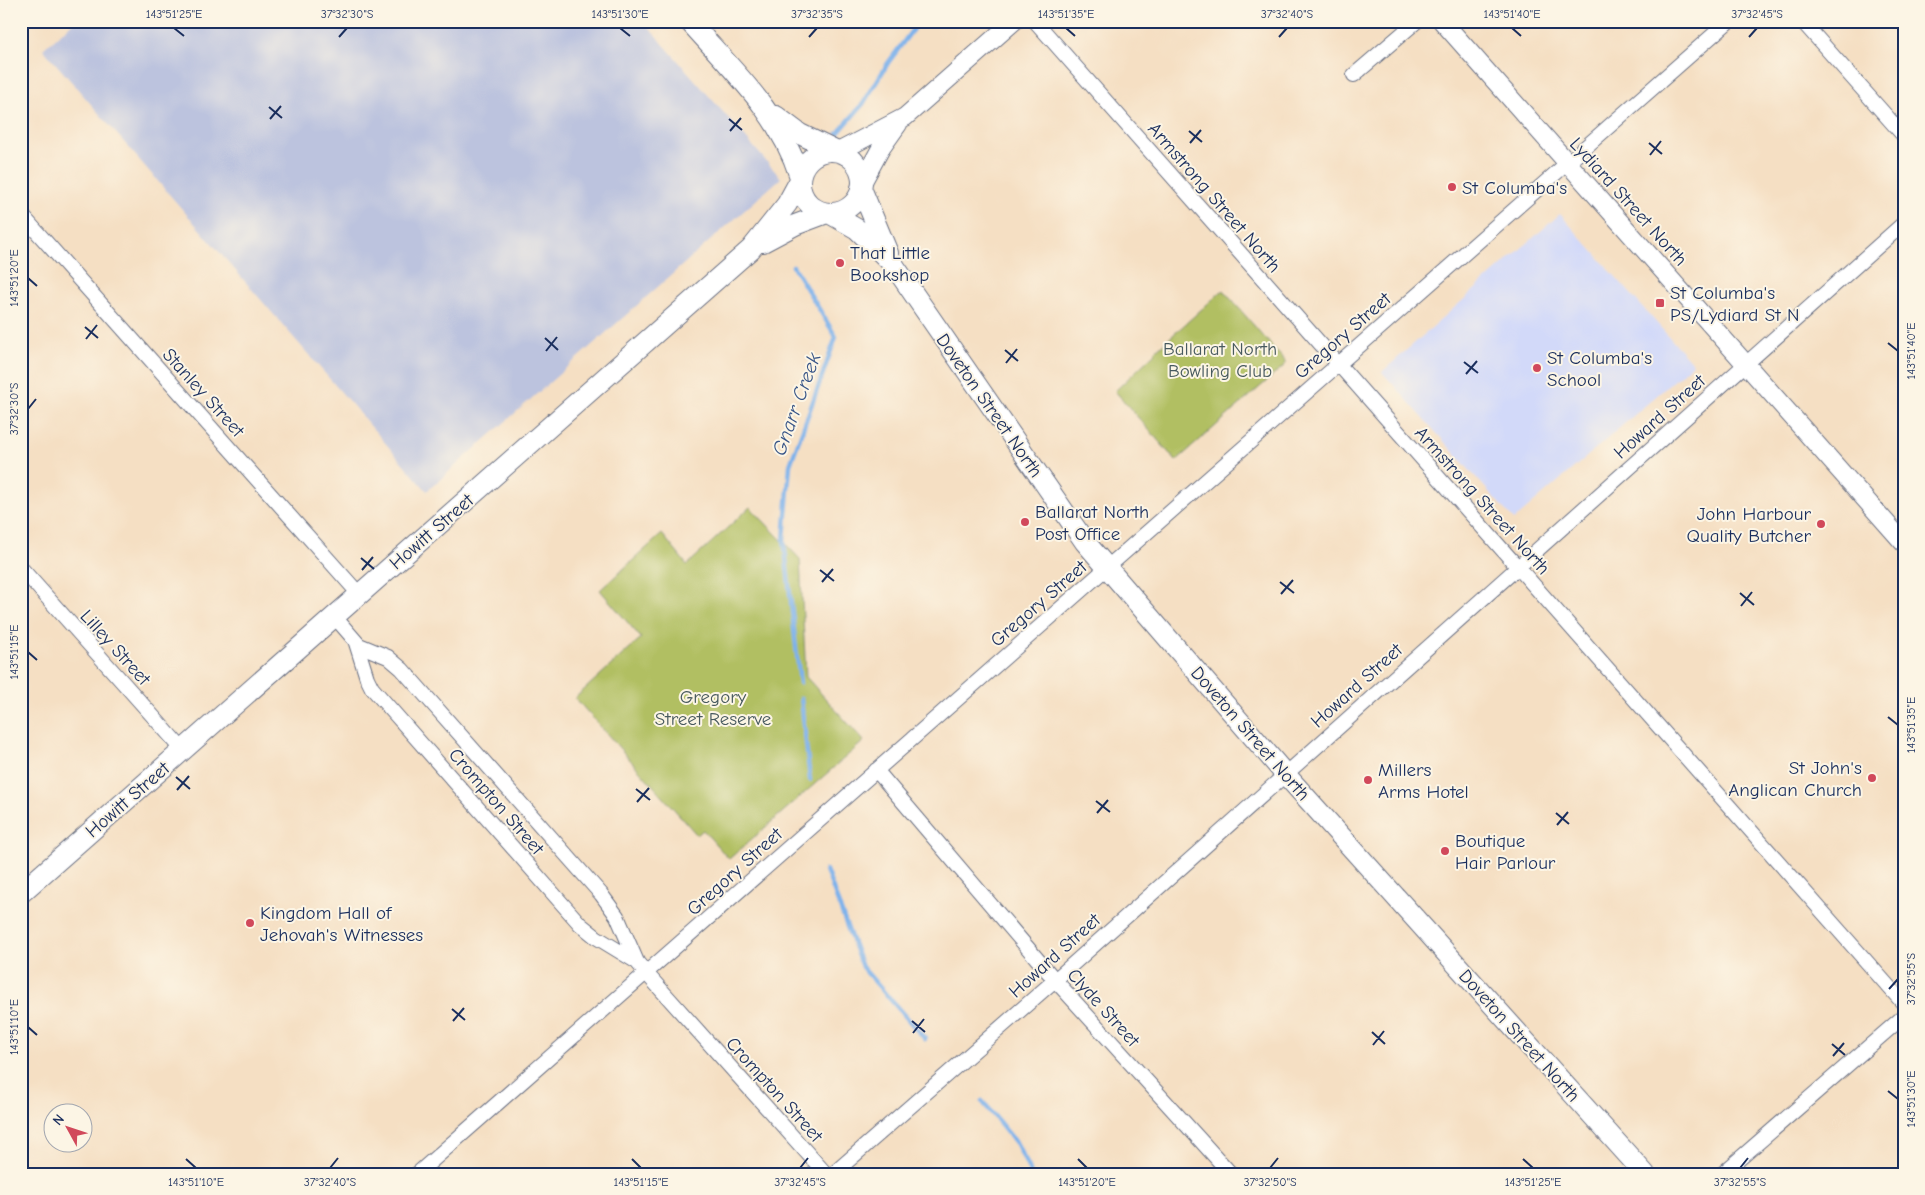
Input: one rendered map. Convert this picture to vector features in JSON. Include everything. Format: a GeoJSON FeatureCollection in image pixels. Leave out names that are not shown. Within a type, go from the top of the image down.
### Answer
{"type":"FeatureCollection","features":[{"type":"Feature","properties":{"kind":"main road"},"geometry":{"type":"LineString","coordinates":[[689,21],[767,109],[783,134],[800,178],[802,194],[807,202],[814,208],[828,213],[840,211],[857,199],[861,186],[860,173],[856,163],[848,156],[800,134],[767,109]]}},
{"type":"Feature","properties":{"kind":"main road"},"geometry":{"type":"LineString","coordinates":[[800,178],[802,170],[810,158],[823,152],[836,151]]}},
{"type":"Feature","properties":{"kind":"main road","name":"Howitt Street"},"geometry":{"type":"LineString","coordinates":[[21,894],[751,249],[787,204],[800,178]]}},
{"type":"Feature","properties":{"kind":"main road","name":"Doveton Street North"},"geometry":{"type":"LineString","coordinates":[[861,186],[893,264]]}},
{"type":"Feature","properties":{"kind":"main road","name":"Howitt Street"},"geometry":{"type":"LineString","coordinates":[[751,249],[788,228],[828,213]]}},
{"type":"Feature","properties":{"kind":"main road","name":"Doveton Street North"},"geometry":{"type":"LineString","coordinates":[[828,213],[862,233],[893,264],[1076,530],[1107,567],[1285,774],[1645,1174]]}},
{"type":"Feature","properties":{"kind":"street"},"geometry":{"type":"LineString","coordinates":[[861,186],[886,141],[905,116],[1014,21]]}},
{"type":"Feature","properties":{"kind":"street","name":"Armstrong Street North"},"geometry":{"type":"LineString","coordinates":[[1035,21],[1337,365],[1904,1004]]}},
{"type":"Feature","properties":{"kind":"street"},"geometry":{"type":"LineString","coordinates":[[1354,75],[1417,21]]}},
{"type":"Feature","properties":{"kind":"street","name":"Lydiard Street North"},"geometry":{"type":"LineString","coordinates":[[1442,21],[1904,543]]}},
{"type":"Feature","properties":{"kind":"street","name":"Gregory Street"},"geometry":{"type":"LineString","coordinates":[[417,1174],[647,974],[876,770],[1729,21]]}},
{"type":"Feature","properties":{"kind":"street"},"geometry":{"type":"LineString","coordinates":[[1802,21],[1904,136]]}},
{"type":"Feature","properties":{"kind":"street"},"geometry":{"type":"LineString","coordinates":[[836,151],[905,116]]}},
{"type":"Feature","properties":{"kind":"street","name":"Stanley Street"},"geometry":{"type":"LineString","coordinates":[[21,214],[359,594]]}},
{"type":"Feature","properties":{"kind":"street","name":"Howard Street"},"geometry":{"type":"LineString","coordinates":[[833,1174],[1055,980],[1904,223]]}},
{"type":"Feature","properties":{"kind":"street","name":"Lilley Street"},"geometry":{"type":"LineString","coordinates":[[21,568],[183,750]]}},
{"type":"Feature","properties":{"kind":"street","name":"Crompton Street"},"geometry":{"type":"LineString","coordinates":[[334,616],[356,642],[372,688],[580,924],[596,938],[637,962]]}},
{"type":"Feature","properties":{"kind":"street","name":"Crompton Street"},"geometry":{"type":"LineString","coordinates":[[356,642],[388,657],[402,669],[601,894],[623,928],[637,962],[826,1174]]}},
{"type":"Feature","properties":{"kind":"street","name":"Clyde Street"},"geometry":{"type":"LineString","coordinates":[[876,770],[1055,980],[1231,1174]]}},
{"type":"Feature","properties":{"kind":"street"},"geometry":{"type":"LineString","coordinates":[[1722,1174],[1904,1016]]}},
{"type":"Feature","properties":{"kind":"shaded area"},"geometry":{"type":"Polygon","coordinates":[[[75,21],[643,21],[781,178],[427,491],[43,49],[75,21]]]}},
{"type":"Feature","properties":{"kind":"shaded area","name":"St Columba's School"},"geometry":{"type":"Polygon","coordinates":[[[1560,214],[1693,364],[1514,520],[1382,372],[1560,214]]]}},
{"type":"Feature","properties":{"kind":"green space","name":"Ballarat North Bowling Club"},"geometry":{"type":"Polygon","coordinates":[[[1223,290],[1285,361],[1285,365],[1176,461],[1115,391],[1154,352],[1223,290]]]}},
{"type":"Feature","properties":{"kind":"green space","name":"Gregory Street Reserve"},"geometry":{"type":"Polygon","coordinates":[[[750,507],[800,559],[806,677],[864,741],[729,859],[703,830],[697,835],[575,698],[641,638],[600,590],[662,534],[687,565],[750,507]]]}},
{"type":"Feature","properties":{"kind":"waterway","name":"Gnarr Creek"},"geometry":{"type":"LineString","coordinates":[[838,133],[863,104],[888,63],[919,21]]}},
{"type":"Feature","properties":{"kind":"waterway","name":"Gnarr Creek"},"geometry":{"type":"LineString","coordinates":[[793,266],[836,337],[790,465],[784,540],[800,683]]}},
{"type":"Feature","properties":{"kind":"waterway"},"geometry":{"type":"LineString","coordinates":[[801,698],[810,780]]}},
{"type":"Feature","properties":{"kind":"waterway"},"geometry":{"type":"LineString","coordinates":[[826,870],[862,967],[925,1039]]}},
{"type":"Feature","properties":{"kind":"waterway"},"geometry":{"type":"LineString","coordinates":[[982,1101],[1017,1144],[1031,1174]]}},
{"type":"Feature","properties":{"kind":"place","name":"St Columba's"},"geometry":{"type":"Point","coordinates":[1452,187]}},
{"type":"Feature","properties":{"kind":"place","name":"That Little Bookshop"},"geometry":{"type":"Point","coordinates":[840,263]}},
{"type":"Feature","properties":{"kind":"place","name":"St Columba's PS/Lydiard St N"},"geometry":{"type":"Point","coordinates":[1660,303]}},
{"type":"Feature","properties":{"kind":"place","name":"St Columba's School"},"geometry":{"type":"Point","coordinates":[1537,368]}},
{"type":"Feature","properties":{"kind":"place","name":"Ballarat North Post Office"},"geometry":{"type":"Point","coordinates":[1025,522]}},
{"type":"Feature","properties":{"kind":"place","name":"John Harbour Quality Butcher"},"geometry":{"type":"Point","coordinates":[1821,524]}},
{"type":"Feature","properties":{"kind":"place","name":"St John's Anglican Church"},"geometry":{"type":"Point","coordinates":[1872,778]}},
{"type":"Feature","properties":{"kind":"place","name":"Millers Arms Hotel"},"geometry":{"type":"Point","coordinates":[1368,780]}},
{"type":"Feature","properties":{"kind":"place","name":"Boutique Hair Parlour"},"geometry":{"type":"Point","coordinates":[1445,851]}},
{"type":"Feature","properties":{"kind":"place","name":"Kingdom Hall of Jehovah's Witnesses"},"geometry":{"type":"Point","coordinates":[250,923]}}]}
